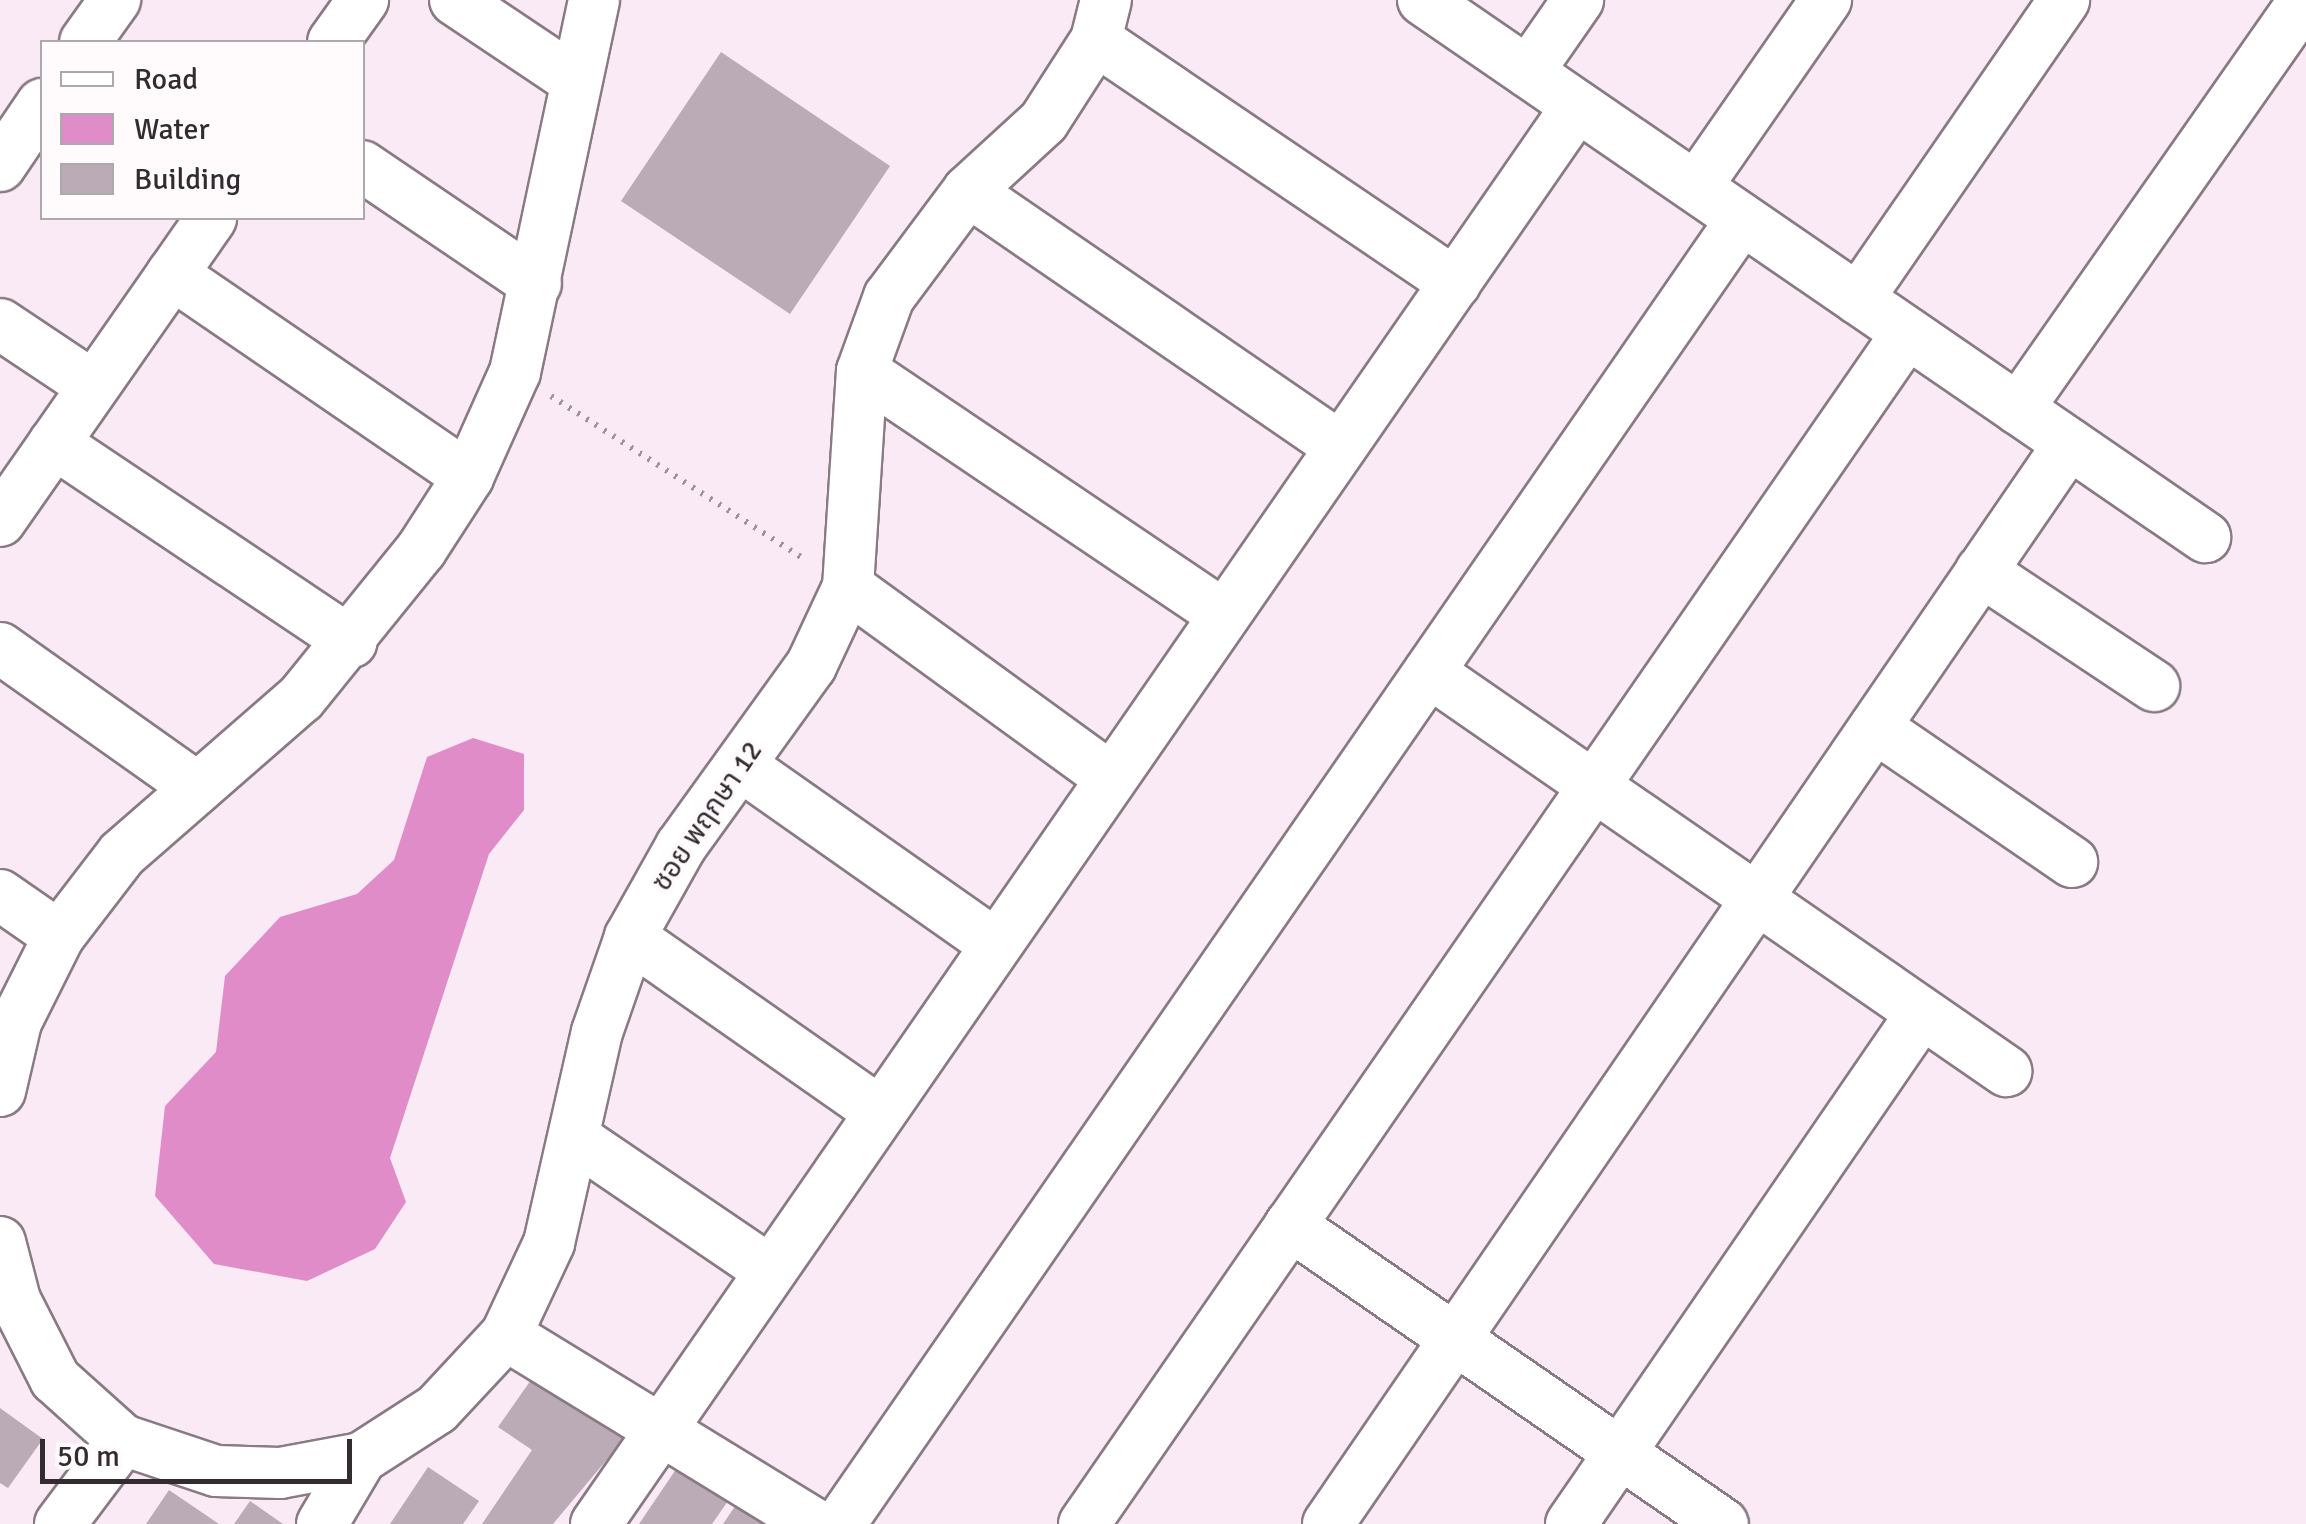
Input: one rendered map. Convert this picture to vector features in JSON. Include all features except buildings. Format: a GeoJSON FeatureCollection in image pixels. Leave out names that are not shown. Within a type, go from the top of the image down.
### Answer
{"type":"FeatureCollection","features":[{"type":"Feature","properties":{"kind":"street"},"geometry":{"type":"LineString","coordinates":[[87,40],[115,0]]}},
{"type":"Feature","properties":{"kind":"street"},"geometry":{"type":"LineString","coordinates":[[334,40],[362,0]]}},
{"type":"Feature","properties":{"kind":"street"},"geometry":{"type":"LineString","coordinates":[[455,0],[576,81]]}},
{"type":"Feature","properties":{"kind":"street"},"geometry":{"type":"LineString","coordinates":[[0,1090],[16,1022],[59,936],[122,854],[301,698],[351,642],[468,477],[515,372],[594,0]]}},
{"type":"Feature","properties":{"kind":"street"},"geometry":{"type":"LineString","coordinates":[[1423,0],[2205,537]]}},
{"type":"Feature","properties":{"kind":"street"},"geometry":{"type":"LineString","coordinates":[[1528,72],[1578,0]]}},
{"type":"Feature","properties":{"kind":"street"},"geometry":{"type":"LineString","coordinates":[[1696,187],[1826,0]]}},
{"type":"Feature","properties":{"kind":"street"},"geometry":{"type":"LineString","coordinates":[[1858,299],[2064,0]]}},
{"type":"Feature","properties":{"kind":"street"},"geometry":{"type":"LineString","coordinates":[[2018,409],[2304,0]]}},
{"type":"Feature","properties":{"kind":"street"},"geometry":{"type":"LineString","coordinates":[[1101,20],[1455,283]]}},
{"type":"Feature","properties":{"kind":"street","name":"ซอย พฤกษา 12"},"geometry":{"type":"LineString","coordinates":[[0,1242],[15,1300],[55,1379],[122,1440],[216,1471],[280,1473],[361,1458],[438,1409],[506,1334],[549,1243],[576,1140],[596,1032],[630,937],[681,846],[811,666],[848,588],[862,370],[888,297],[968,191],[1044,121],[1101,20]]}},
{"type":"Feature","properties":{"kind":"street"},"geometry":{"type":"LineString","coordinates":[[596,1524],[1577,106]]}},
{"type":"Feature","properties":{"kind":"street"},"geometry":{"type":"LineString","coordinates":[[0,166],[40,107]]}},
{"type":"Feature","properties":{"kind":"street"},"geometry":{"type":"LineString","coordinates":[[365,168],[536,284]]}},
{"type":"Feature","properties":{"kind":"street"},"geometry":{"type":"LineString","coordinates":[[968,191],[1340,448]]}},
{"type":"Feature","properties":{"kind":"street"},"geometry":{"type":"LineString","coordinates":[[840,1524],[1742,219]]}},
{"type":"Feature","properties":{"kind":"street"},"geometry":{"type":"LineString","coordinates":[[0,520],[211,220]]}},
{"type":"Feature","properties":{"kind":"street"},"geometry":{"type":"LineString","coordinates":[[172,274],[468,477]]}},
{"type":"Feature","properties":{"kind":"street"},"geometry":{"type":"LineString","coordinates":[[0,324],[94,386]]}},
{"type":"Feature","properties":{"kind":"street"},"geometry":{"type":"LineString","coordinates":[[1084,1524],[1907,332]]}},
{"type":"Feature","properties":{"kind":"street"},"geometry":{"type":"LineString","coordinates":[[862,370],[1224,616]]}},
{"type":"Feature","properties":{"kind":"street"},"geometry":{"type":"LineString","coordinates":[[54,443],[351,642]]}},
{"type":"Feature","properties":{"kind":"street"},"geometry":{"type":"LineString","coordinates":[[1328,1524],[2069,444]]}},
{"type":"Feature","properties":{"kind":"street"},"geometry":{"type":"LineString","coordinates":[[1981,571],[2154,686]]}},
{"type":"Feature","properties":{"kind":"street"},"geometry":{"type":"LineString","coordinates":[[848,588],[1111,778]]}},
{"type":"Feature","properties":{"kind":"street"},"geometry":{"type":"LineString","coordinates":[[0,648],[198,788]]}},
{"type":"Feature","properties":{"kind":"street"},"geometry":{"type":"LineString","coordinates":[[1429,672],[1754,903],[2006,1070]]}},
{"type":"Feature","properties":{"kind":"street"},"geometry":{"type":"LineString","coordinates":[[1875,727],[2072,862]]}},
{"type":"Feature","properties":{"kind":"street"},"geometry":{"type":"LineString","coordinates":[[740,765],[995,944]]}},
{"type":"Feature","properties":{"kind":"street"},"geometry":{"type":"LineString","coordinates":[[0,894],[59,936]]}},
{"type":"Feature","properties":{"kind":"street"},"geometry":{"type":"LineString","coordinates":[[630,937],[880,1112]]}},
{"type":"Feature","properties":{"kind":"street"},"geometry":{"type":"LineString","coordinates":[[1571,1524],[1920,1014]]}},
{"type":"Feature","properties":{"kind":"street"},"geometry":{"type":"LineString","coordinates":[[576,1140],[769,1270]]}},
{"type":"Feature","properties":{"kind":"street"},"geometry":{"type":"LineString","coordinates":[[1290,1225],[1724,1524]]}},
{"type":"Feature","properties":{"kind":"street"},"geometry":{"type":"LineString","coordinates":[[506,1334],[814,1524]]}},
{"type":"Feature","properties":{"kind":"street"},"geometry":{"type":"LineString","coordinates":[[0,1363],[55,1379]]}},
{"type":"Feature","properties":{"kind":"street"},"geometry":{"type":"LineString","coordinates":[[60,1524],[122,1440]]}},
{"type":"Feature","properties":{"kind":"street"},"geometry":{"type":"LineString","coordinates":[[322,1524],[361,1458]]}},
{"type":"Feature","properties":{"kind":"path"},"geometry":{"type":"LineString","coordinates":[[515,372],[848,588]]}},
{"type":"Feature","properties":{"kind":"water"},"geometry":{"type":"Polygon","coordinates":[[[473,738],[524,754],[524,810],[489,854],[390,1158],[406,1202],[375,1249],[307,1281],[214,1264],[155,1196],[165,1106],[216,1052],[225,976],[280,917],[357,894],[394,860],[427,757],[473,738]]]}}]}
